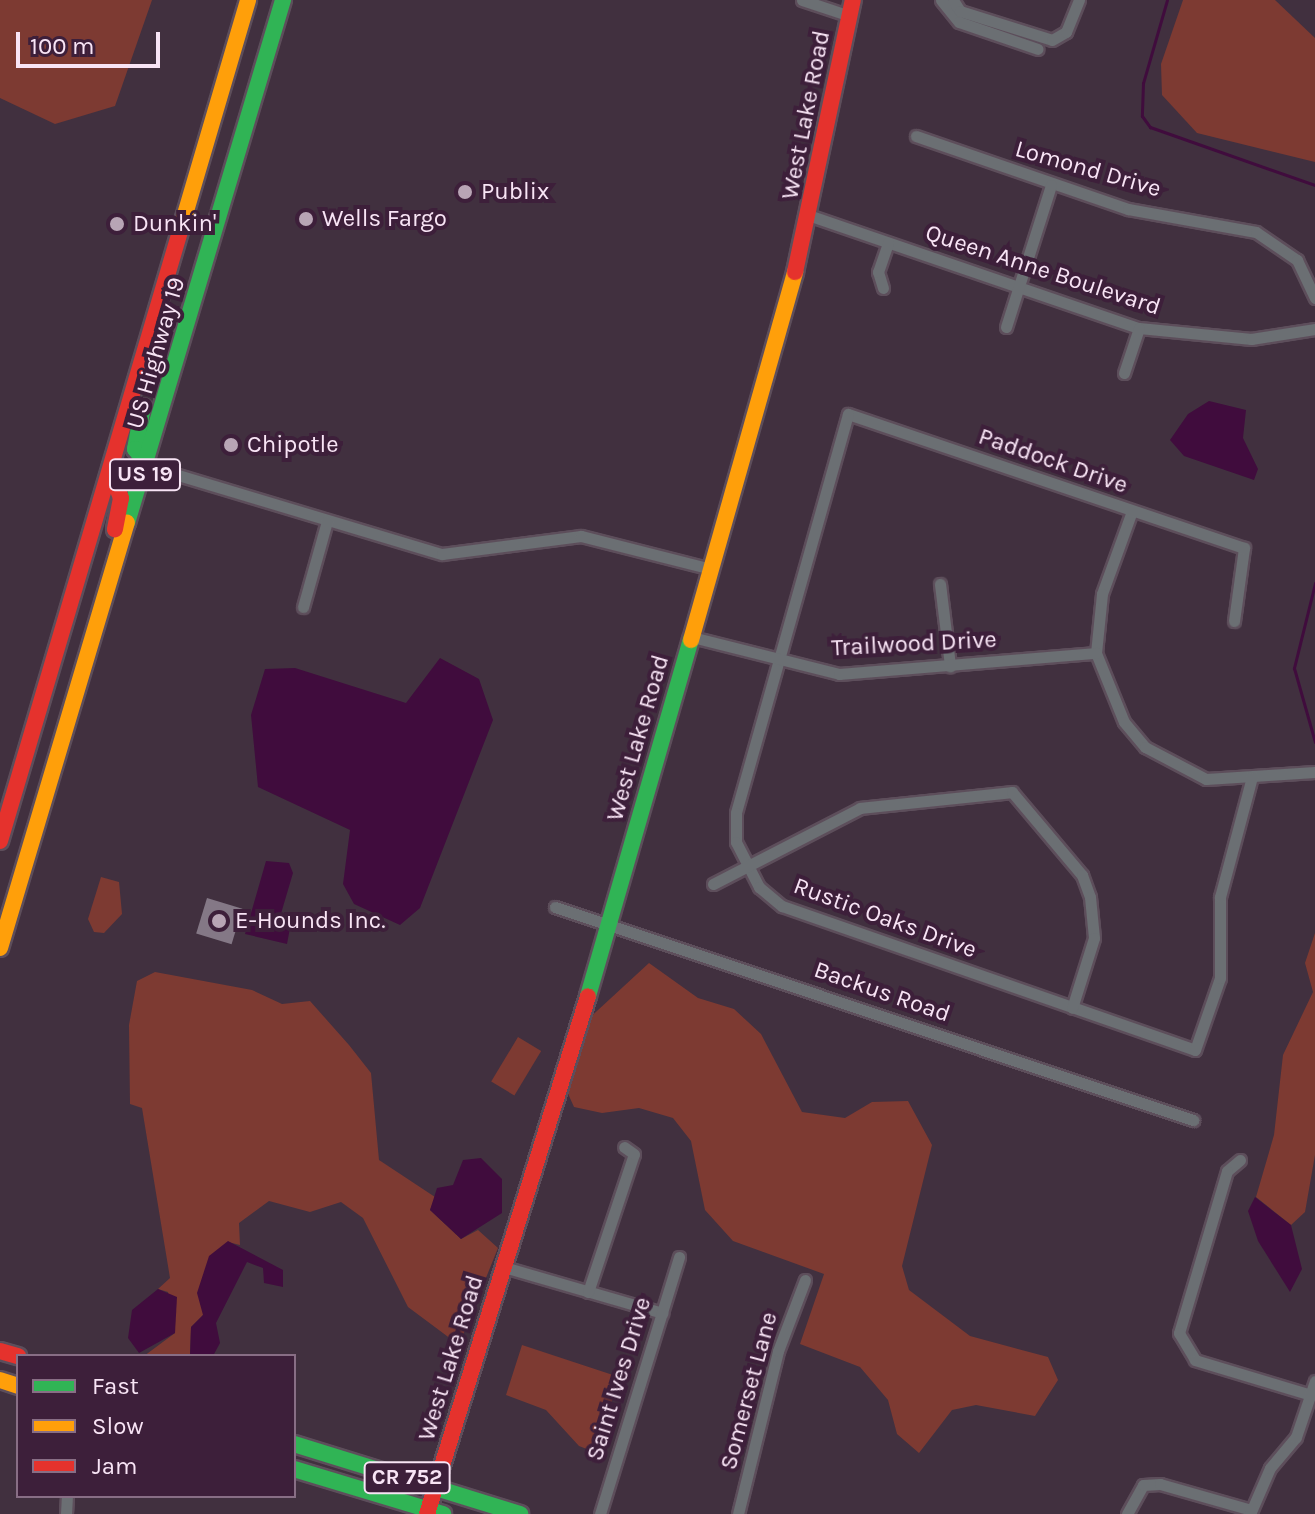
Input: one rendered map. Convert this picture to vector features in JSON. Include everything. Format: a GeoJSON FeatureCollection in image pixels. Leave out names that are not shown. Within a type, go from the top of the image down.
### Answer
{"type":"FeatureCollection","features":[{"type":"Feature","properties":{"kind":"main road","name":"US Highway 19"},"geometry":{"type":"LineString","coordinates":[[0,841],[248,0]]}},
{"type":"Feature","properties":{"kind":"main road"},"geometry":{"type":"LineString","coordinates":[[269,50],[271,0]]}},
{"type":"Feature","properties":{"kind":"main road","name":"US Highway 19"},"geometry":{"type":"LineString","coordinates":[[0,948],[148,466],[283,0]]}},
{"type":"Feature","properties":{"kind":"main road","name":"West Lake Road"},"geometry":{"type":"LineString","coordinates":[[433,1512],[436,1487],[610,925],[811,216],[851,8]]}},
{"type":"Feature","properties":{"kind":"main road"},"geometry":{"type":"LineString","coordinates":[[148,466],[135,449],[137,429],[161,347],[167,278]]}},
{"type":"Feature","properties":{"kind":"main road"},"geometry":{"type":"LineString","coordinates":[[111,472],[121,498],[109,554],[116,566]]}},
{"type":"Feature","properties":{"kind":"main road","name":"CR 752"},"geometry":{"type":"LineString","coordinates":[[296,1445],[520,1514]]}},
{"type":"Feature","properties":{"kind":"main road","name":"CR 752"},"geometry":{"type":"LineString","coordinates":[[296,1470],[433,1512]]}},
{"type":"Feature","properties":{"kind":"street","name":"West Lake Road"},"geometry":{"type":"LineString","coordinates":[[802,0],[851,8]]}},
{"type":"Feature","properties":{"kind":"street"},"geometry":{"type":"LineString","coordinates":[[941,0],[959,22],[1038,49]]}},
{"type":"Feature","properties":{"kind":"street"},"geometry":{"type":"LineString","coordinates":[[957,5],[1052,40],[1066,32],[1079,0]]}},
{"type":"Feature","properties":{"kind":"street","name":"Lomond Drive"},"geometry":{"type":"LineString","coordinates":[[916,136],[1128,209],[1256,232],[1297,260],[1315,298]]}},
{"type":"Feature","properties":{"kind":"street"},"geometry":{"type":"LineString","coordinates":[[1006,327],[1051,185]]}},
{"type":"Feature","properties":{"kind":"street","name":"Queen Anne Boulevard"},"geometry":{"type":"LineString","coordinates":[[811,216],[1139,328],[1251,339],[1315,329]]}},
{"type":"Feature","properties":{"kind":"street"},"geometry":{"type":"LineString","coordinates":[[883,288],[878,272],[888,243]]}},
{"type":"Feature","properties":{"kind":"street"},"geometry":{"type":"LineString","coordinates":[[1124,373],[1139,328]]}},
{"type":"Feature","properties":{"kind":"street","name":"Paddock Drive"},"geometry":{"type":"LineString","coordinates":[[848,414],[1244,548],[1234,621]]}},
{"type":"Feature","properties":{"kind":"street","name":"Rustic Oaks Drive"},"geometry":{"type":"LineString","coordinates":[[848,414],[736,813],[746,864],[782,906],[1195,1050],[1220,978],[1220,897],[1252,777]]}},
{"type":"Feature","properties":{"kind":"street"},"geometry":{"type":"LineString","coordinates":[[148,466],[442,554],[581,536],[711,569]]}},
{"type":"Feature","properties":{"kind":"street"},"geometry":{"type":"LineString","coordinates":[[1132,511],[1102,594],[1096,653],[1109,698],[1145,747],[1206,779],[1315,772]]}},
{"type":"Feature","properties":{"kind":"street"},"geometry":{"type":"LineString","coordinates":[[303,607],[327,521]]}},
{"type":"Feature","properties":{"kind":"street"},"geometry":{"type":"LineString","coordinates":[[940,584],[950,666]]}},
{"type":"Feature","properties":{"kind":"street","name":"Trailwood Drive"},"geometry":{"type":"LineString","coordinates":[[692,637],[777,662],[862,675],[1096,653]]}},
{"type":"Feature","properties":{"kind":"street"},"geometry":{"type":"LineString","coordinates":[[713,884],[746,864],[860,808],[1012,792],[1082,875],[1090,897],[1094,938],[1072,1008]]}},
{"type":"Feature","properties":{"kind":"street","name":"Backus Road"},"geometry":{"type":"LineString","coordinates":[[555,907],[1193,1120]]}},
{"type":"Feature","properties":{"kind":"street"},"geometry":{"type":"LineString","coordinates":[[588,1292],[634,1154],[624,1147]]}},
{"type":"Feature","properties":{"kind":"street"},"geometry":{"type":"LineString","coordinates":[[1240,1160],[1227,1171],[1179,1333],[1195,1360],[1311,1395]]}},
{"type":"Feature","properties":{"kind":"street","name":"Saint Ives Drive"},"geometry":{"type":"LineString","coordinates":[[600,1514],[679,1257]]}},
{"type":"Feature","properties":{"kind":"street"},"geometry":{"type":"LineString","coordinates":[[504,1267],[662,1313]]}},
{"type":"Feature","properties":{"kind":"street","name":"Somerset Lane"},"geometry":{"type":"LineString","coordinates":[[738,1514],[778,1351],[805,1280]]}},
{"type":"Feature","properties":{"kind":"street"},"geometry":{"type":"LineString","coordinates":[[1127,1514],[1143,1485],[1160,1484],[1250,1512],[1270,1468],[1296,1437],[1315,1381]]}},
{"type":"Feature","properties":{"kind":"shaded area"},"geometry":{"type":"Polygon","coordinates":[[[0,0],[152,0],[115,106],[55,124],[0,98],[0,0]]]}},
{"type":"Feature","properties":{"kind":"shaded area"},"geometry":{"type":"Polygon","coordinates":[[[1183,0],[1275,0],[1315,38],[1315,162],[1197,133],[1162,95],[1161,64],[1183,0]]]}},
{"type":"Feature","properties":{"kind":"shaded area"},"geometry":{"type":"Polygon","coordinates":[[[1209,401],[1246,410],[1243,438],[1258,469],[1254,480],[1184,456],[1170,440],[1188,414],[1209,401]]]}},
{"type":"Feature","properties":{"kind":"shaded area"},"geometry":{"type":"Polygon","coordinates":[[[440,658],[479,679],[493,720],[420,908],[400,925],[354,904],[343,884],[350,830],[258,787],[251,715],[265,669],[295,668],[406,703],[440,658]]]}},
{"type":"Feature","properties":{"kind":"shaded area"},"geometry":{"type":"Polygon","coordinates":[[[266,861],[289,863],[293,873],[280,917],[290,928],[287,944],[245,934],[266,861]]]}},
{"type":"Feature","properties":{"kind":"shaded area"},"geometry":{"type":"Polygon","coordinates":[[[101,877],[119,882],[122,914],[104,933],[94,932],[88,919],[101,877]]]}},
{"type":"Feature","properties":{"kind":"shaded area"},"geometry":{"type":"Polygon","coordinates":[[[1315,933],[1315,1155],[1305,1212],[1291,1225],[1256,1197],[1274,1135],[1283,1055],[1313,992],[1305,963],[1315,933]]]}},
{"type":"Feature","properties":{"kind":"shaded area"},"geometry":{"type":"Polygon","coordinates":[[[649,963],[698,998],[734,1009],[761,1034],[802,1112],[845,1118],[872,1102],[908,1101],[932,1145],[902,1266],[909,1290],[970,1336],[1048,1357],[1058,1380],[1035,1416],[976,1405],[952,1410],[919,1453],[897,1434],[888,1400],[860,1367],[800,1344],[824,1274],[733,1241],[705,1210],[691,1141],[673,1118],[639,1108],[602,1113],[574,1107],[565,1087],[585,1022],[649,963]]]}},
{"type":"Feature","properties":{"kind":"shaded area"},"geometry":{"type":"Polygon","coordinates":[[[155,972],[252,990],[282,1004],[310,1001],[349,1045],[371,1073],[379,1160],[435,1197],[430,1210],[461,1239],[478,1230],[498,1248],[459,1345],[408,1307],[363,1218],[341,1202],[310,1212],[269,1201],[239,1223],[240,1245],[228,1242],[203,1315],[191,1327],[190,1354],[147,1354],[175,1333],[168,1292],[158,1289],[170,1278],[142,1108],[130,1104],[129,1025],[137,981],[155,972]]]}},
{"type":"Feature","properties":{"kind":"shaded area"},"geometry":{"type":"Polygon","coordinates":[[[518,1037],[541,1051],[514,1095],[491,1082],[518,1037]]]}},
{"type":"Feature","properties":{"kind":"shaded area"},"geometry":{"type":"Polygon","coordinates":[[[481,1158],[502,1179],[502,1213],[461,1239],[430,1210],[437,1188],[453,1185],[463,1160],[481,1158]]]}},
{"type":"Feature","properties":{"kind":"shaded area"},"geometry":{"type":"Polygon","coordinates":[[[1255,1197],[1291,1225],[1302,1269],[1290,1292],[1258,1241],[1248,1211],[1255,1197]]]}},
{"type":"Feature","properties":{"kind":"shaded area"},"geometry":{"type":"Polygon","coordinates":[[[228,1241],[283,1270],[283,1287],[264,1283],[263,1268],[247,1262],[216,1323],[220,1343],[214,1354],[190,1354],[191,1327],[203,1315],[197,1293],[209,1256],[228,1241]]]}},
{"type":"Feature","properties":{"kind":"shaded area"},"geometry":{"type":"Polygon","coordinates":[[[158,1289],[177,1297],[175,1333],[139,1353],[128,1338],[132,1310],[158,1289]]]}},
{"type":"Feature","properties":{"kind":"shaded area"},"geometry":{"type":"Polygon","coordinates":[[[522,1345],[619,1377],[597,1453],[579,1446],[546,1410],[506,1395],[522,1345]]]}},
{"type":"Feature","properties":{"kind":"building","name":"E-Hounds Inc."},"geometry":{"type":"Polygon","coordinates":[[[207,898],[242,909],[232,944],[196,933],[207,898]]]}},
{"type":"Feature","properties":{"kind":"waterway"},"geometry":{"type":"LineString","coordinates":[[1167,0],[1143,83],[1142,116],[1150,127],[1315,185]]}},
{"type":"Feature","properties":{"kind":"waterway"},"geometry":{"type":"LineString","coordinates":[[1315,583],[1294,668],[1315,742]]}},
{"type":"Feature","properties":{"kind":"traffic: fast"},"geometry":{"type":"LineString","coordinates":[[127,523],[283,0]]}},
{"type":"Feature","properties":{"kind":"traffic: fast"},"geometry":{"type":"LineString","coordinates":[[143,407],[135,449],[148,466]]}},
{"type":"Feature","properties":{"kind":"traffic: fast"},"geometry":{"type":"LineString","coordinates":[[588,996],[691,640]]}},
{"type":"Feature","properties":{"kind":"traffic: fast"},"geometry":{"type":"LineString","coordinates":[[296,1445],[520,1514]]}},
{"type":"Feature","properties":{"kind":"traffic: fast"},"geometry":{"type":"LineString","coordinates":[[296,1470],[443,1514]]}},
{"type":"Feature","properties":{"kind":"traffic: slow"},"geometry":{"type":"LineString","coordinates":[[181,228],[248,0]]}},
{"type":"Feature","properties":{"kind":"traffic: slow"},"geometry":{"type":"LineString","coordinates":[[691,640],[795,272]]}},
{"type":"Feature","properties":{"kind":"traffic: slow"},"geometry":{"type":"LineString","coordinates":[[0,948],[127,523]]}},
{"type":"Feature","properties":{"kind":"traffic: slow"},"geometry":{"type":"LineString","coordinates":[[0,1380],[16,1385]]}},
{"type":"Feature","properties":{"kind":"traffic: jam"},"geometry":{"type":"LineString","coordinates":[[795,272],[853,0]]}},
{"type":"Feature","properties":{"kind":"traffic: jam"},"geometry":{"type":"LineString","coordinates":[[0,841],[181,228]]}},
{"type":"Feature","properties":{"kind":"traffic: jam"},"geometry":{"type":"LineString","coordinates":[[111,472],[121,498],[115,529]]}},
{"type":"Feature","properties":{"kind":"traffic: jam"},"geometry":{"type":"LineString","coordinates":[[427,1514],[588,996]]}},
{"type":"Feature","properties":{"kind":"traffic: jam"},"geometry":{"type":"LineString","coordinates":[[0,1351],[16,1355]]}},
{"type":"Feature","properties":{"kind":"place","name":"Publix"},"geometry":{"type":"Point","coordinates":[465,192]}},
{"type":"Feature","properties":{"kind":"place","name":"Wells Fargo"},"geometry":{"type":"Point","coordinates":[306,219]}},
{"type":"Feature","properties":{"kind":"place","name":"Dunkin'"},"geometry":{"type":"Point","coordinates":[117,224]}},
{"type":"Feature","properties":{"kind":"place","name":"Chipotle"},"geometry":{"type":"Point","coordinates":[231,445]}},
{"type":"Feature","properties":{"kind":"place","name":"E-Hounds Inc."},"geometry":{"type":"Point","coordinates":[219,921]}}]}
